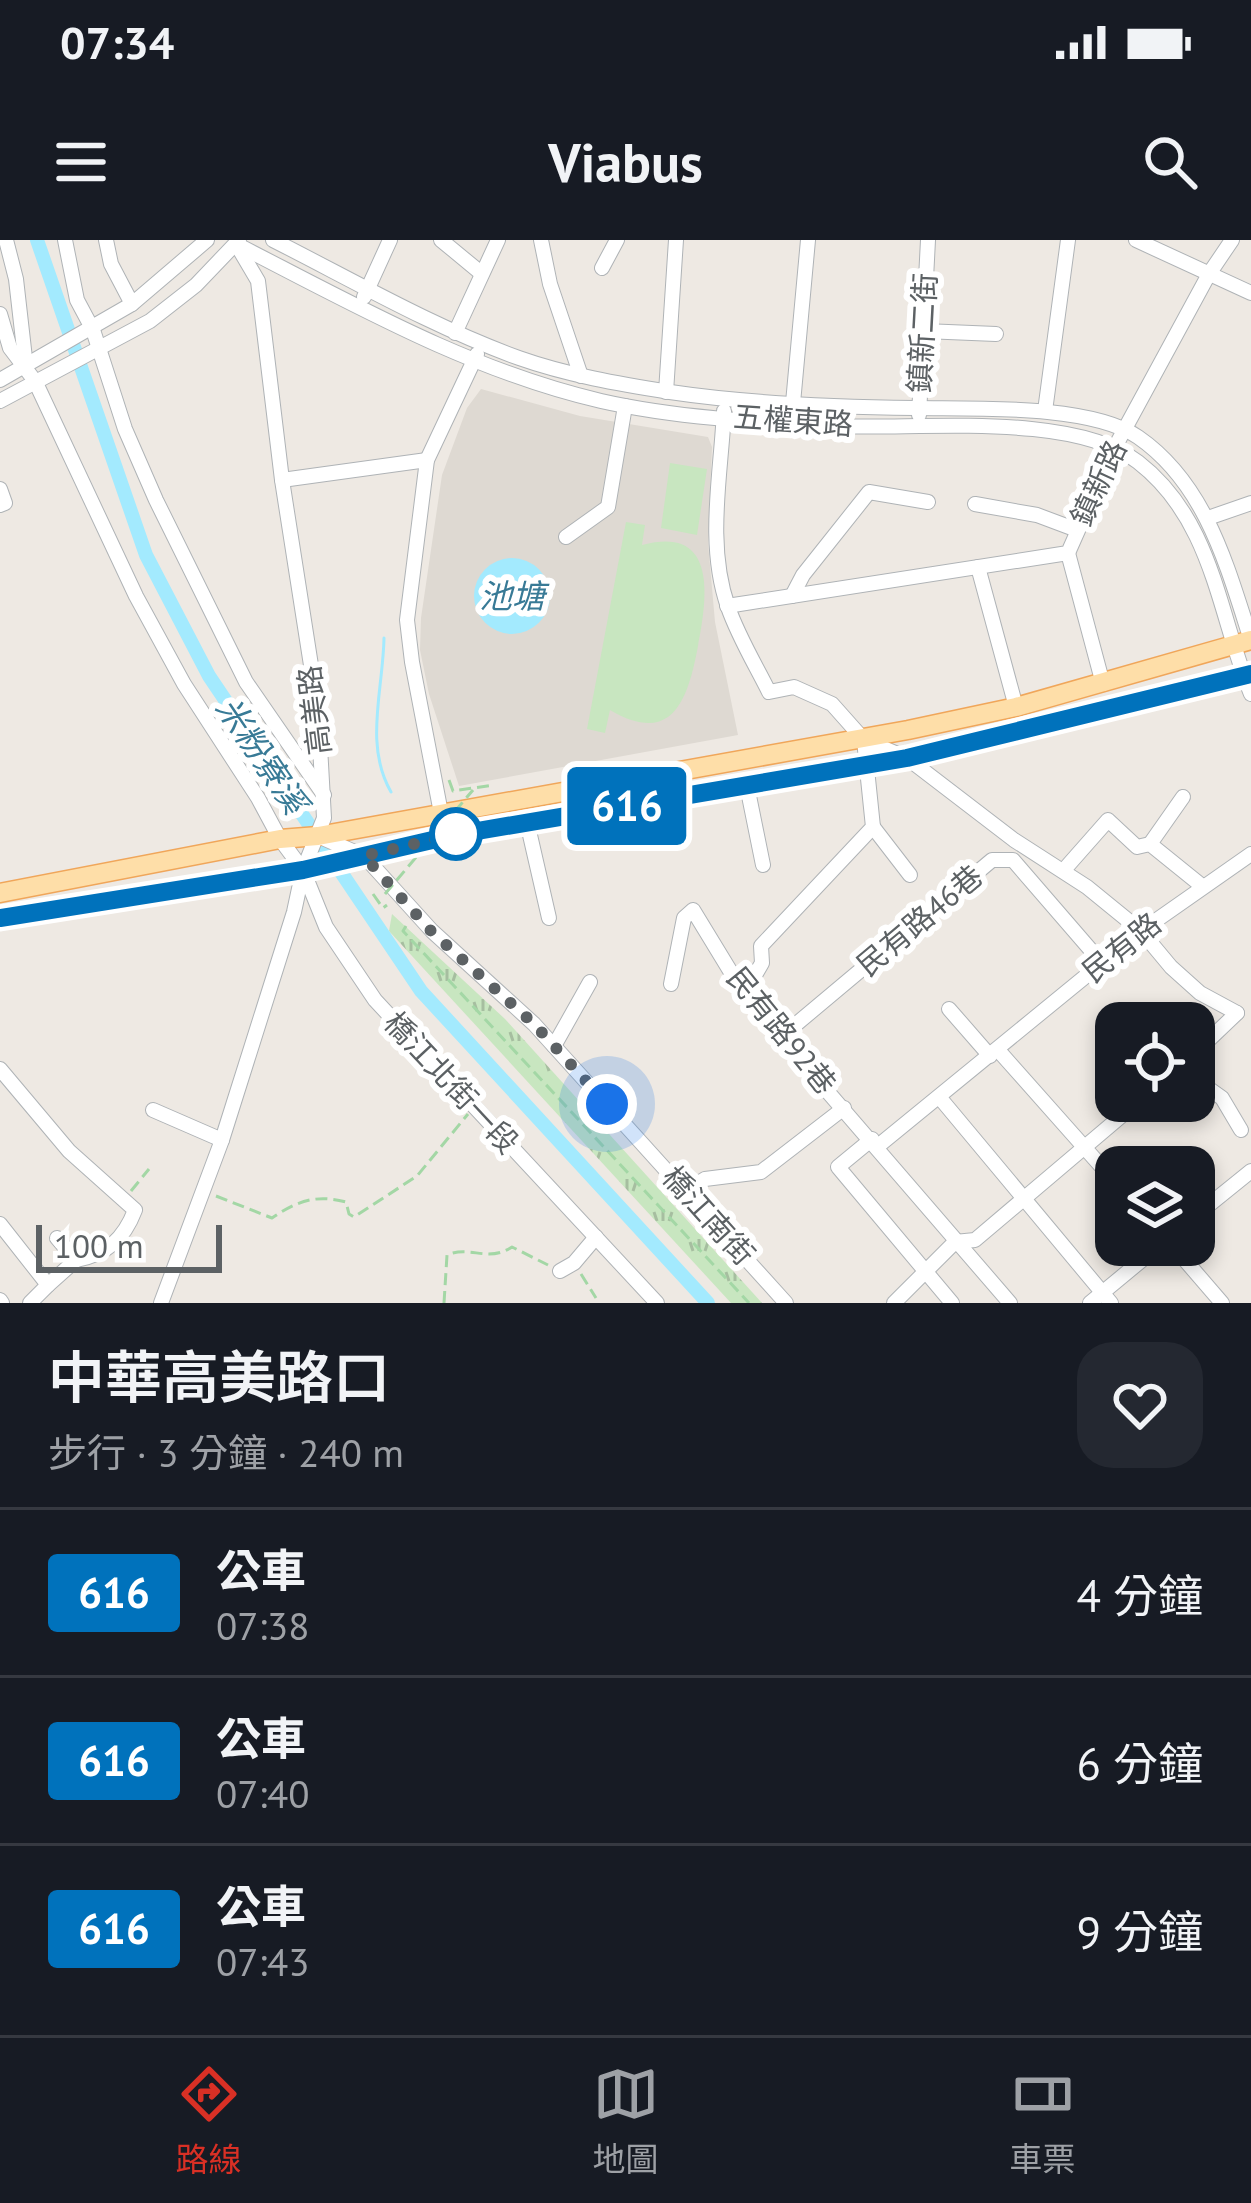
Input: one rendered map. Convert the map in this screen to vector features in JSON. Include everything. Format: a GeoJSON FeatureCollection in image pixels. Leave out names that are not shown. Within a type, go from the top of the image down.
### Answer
{"type":"FeatureCollection","features":[{"type":"Feature","properties":{"kind":"main road"},"geometry":{"type":"LineString","coordinates":[[0,893],[321,827],[441,813],[864,740],[1016,707],[1242,642]]}},
{"type":"Feature","properties":{"kind":"main road"},"geometry":{"type":"LineString","coordinates":[[0,918],[304,869],[527,822],[907,758],[1249,682]]}},
{"type":"Feature","properties":{"kind":"street"},"geometry":{"type":"LineString","coordinates":[[6,240],[19,298],[26,367]]}},
{"type":"Feature","properties":{"kind":"street"},"geometry":{"type":"LineString","coordinates":[[65,240],[77,300],[93,330],[125,429],[197,587],[246,682],[324,794]]}},
{"type":"Feature","properties":{"kind":"street"},"geometry":{"type":"LineString","coordinates":[[106,240],[111,263],[132,304]]}},
{"type":"Feature","properties":{"kind":"street"},"geometry":{"type":"LineString","coordinates":[[0,380],[132,304],[207,240]]}},
{"type":"Feature","properties":{"kind":"street","name":"五權東路"},"geometry":{"type":"LineString","coordinates":[[273,240],[455,333],[581,376],[724,400],[1045,411],[1125,429],[1180,477],[1208,518],[1249,682]]}},
{"type":"Feature","properties":{"kind":"street"},"geometry":{"type":"LineString","coordinates":[[360,307],[390,240]]}},
{"type":"Feature","properties":{"kind":"street"},"geometry":{"type":"LineString","coordinates":[[441,240],[481,274]]}},
{"type":"Feature","properties":{"kind":"street"},"geometry":{"type":"LineString","coordinates":[[455,333],[498,240]]}},
{"type":"Feature","properties":{"kind":"street"},"geometry":{"type":"LineString","coordinates":[[541,240],[550,284],[581,376]]}},
{"type":"Feature","properties":{"kind":"street"},"geometry":{"type":"LineString","coordinates":[[602,268],[617,240]]}},
{"type":"Feature","properties":{"kind":"street"},"geometry":{"type":"LineString","coordinates":[[666,392],[676,240]]}},
{"type":"Feature","properties":{"kind":"street"},"geometry":{"type":"LineString","coordinates":[[793,403],[808,240]]}},
{"type":"Feature","properties":{"kind":"street","name":"鎮新二街"},"geometry":{"type":"LineString","coordinates":[[919,427],[928,240]]}},
{"type":"Feature","properties":{"kind":"street"},"geometry":{"type":"LineString","coordinates":[[1045,411],[1068,240]]}},
{"type":"Feature","properties":{"kind":"street"},"geometry":{"type":"LineString","coordinates":[[1136,240],[1251,293]]}},
{"type":"Feature","properties":{"kind":"street","name":"鎮新路"},"geometry":{"type":"LineString","coordinates":[[728,606],[1068,553],[1115,447],[1232,240]]}},
{"type":"Feature","properties":{"kind":"street"},"geometry":{"type":"LineString","coordinates":[[0,401],[150,321],[196,285],[236,241]]}},
{"type":"Feature","properties":{"kind":"street","name":"五權東路"},"geometry":{"type":"LineString","coordinates":[[236,241],[473,361],[542,386],[626,406],[837,426],[1019,429],[1115,447],[1161,484],[1195,529],[1242,642]]}},
{"type":"Feature","properties":{"kind":"street","name":"高美路"},"geometry":{"type":"LineString","coordinates":[[161,1303],[222,1140],[321,827],[324,794],[318,710],[282,480],[258,281],[236,241]]}},
{"type":"Feature","properties":{"kind":"street","name":"橋江北街一段"},"geometry":{"type":"LineString","coordinates":[[0,314],[10,348],[35,382],[146,614],[280,839],[304,869],[326,927],[375,1000],[657,1303]]}},
{"type":"Feature","properties":{"kind":"street"},"geometry":{"type":"LineString","coordinates":[[925,331],[996,334]]}},
{"type":"Feature","properties":{"kind":"street"},"geometry":{"type":"LineString","coordinates":[[441,813],[407,620],[427,460],[481,344]]}},
{"type":"Feature","properties":{"kind":"street"},"geometry":{"type":"LineString","coordinates":[[724,400],[716,511],[718,557],[728,606],[769,692],[794,687],[832,704],[864,740],[873,827],[910,875]]}},
{"type":"Feature","properties":{"kind":"street"},"geometry":{"type":"LineString","coordinates":[[566,536],[608,507],[626,406]]}},
{"type":"Feature","properties":{"kind":"street"},"geometry":{"type":"LineString","coordinates":[[282,480],[427,460]]}},
{"type":"Feature","properties":{"kind":"street"},"geometry":{"type":"LineString","coordinates":[[0,489],[5,503],[0,506]]}},
{"type":"Feature","properties":{"kind":"street"},"geometry":{"type":"LineString","coordinates":[[792,596],[803,575],[869,492],[928,502]]}},
{"type":"Feature","properties":{"kind":"street"},"geometry":{"type":"LineString","coordinates":[[1208,518],[1251,502]]}},
{"type":"Feature","properties":{"kind":"street"},"geometry":{"type":"LineString","coordinates":[[975,504],[1037,515],[1077,530]]}},
{"type":"Feature","properties":{"kind":"street"},"geometry":{"type":"LineString","coordinates":[[1068,553],[1103,684]]}},
{"type":"Feature","properties":{"kind":"street"},"geometry":{"type":"LineString","coordinates":[[978,567],[1016,707]]}},
{"type":"Feature","properties":{"kind":"street","name":"民有路46巷"},"geometry":{"type":"LineString","coordinates":[[864,740],[907,758],[1141,931],[1200,993],[1244,1012]]}},
{"type":"Feature","properties":{"kind":"street"},"geometry":{"type":"LineString","coordinates":[[746,786],[763,866]]}},
{"type":"Feature","properties":{"kind":"street"},"geometry":{"type":"LineString","coordinates":[[1064,871],[1108,820],[1137,847],[1150,844],[1183,797]]}},
{"type":"Feature","properties":{"kind":"street"},"geometry":{"type":"LineString","coordinates":[[527,822],[549,918]]}},
{"type":"Feature","properties":{"kind":"street","name":"橋江南街"},"geometry":{"type":"LineString","coordinates":[[321,827],[364,856],[554,1046],[786,1303]]}},
{"type":"Feature","properties":{"kind":"street"},"geometry":{"type":"LineString","coordinates":[[744,994],[762,963],[760,946],[873,827]]}},
{"type":"Feature","properties":{"kind":"street"},"geometry":{"type":"LineString","coordinates":[[1150,844],[1202,886]]}},
{"type":"Feature","properties":{"kind":"street","name":"民有路"},"geometry":{"type":"LineString","coordinates":[[875,1142],[940,1098],[1141,931],[1251,854]]}},
{"type":"Feature","properties":{"kind":"street","name":"民有路46巷"},"geometry":{"type":"LineString","coordinates":[[782,1036],[992,860],[1004,857],[1013,860],[1102,963]]}},
{"type":"Feature","properties":{"kind":"street","name":"民有路92巷"},"geometry":{"type":"LineString","coordinates":[[671,984],[683,918],[693,910],[744,994],[1010,1303]]}},
{"type":"Feature","properties":{"kind":"street"},"geometry":{"type":"LineString","coordinates":[[554,1046],[590,982]]}},
{"type":"Feature","properties":{"kind":"street"},"geometry":{"type":"LineString","coordinates":[[949,1009],[1095,1160]]}},
{"type":"Feature","properties":{"kind":"street"},"geometry":{"type":"LineString","coordinates":[[1215,1036],[1244,1012]]}},
{"type":"Feature","properties":{"kind":"street"},"geometry":{"type":"LineString","coordinates":[[0,1069],[69,1151],[136,1210],[128,1229],[100,1256],[76,1260],[31,1303]]}},
{"type":"Feature","properties":{"kind":"street"},"geometry":{"type":"LineString","coordinates":[[1215,1093],[1241,1130]]}},
{"type":"Feature","properties":{"kind":"street"},"geometry":{"type":"LineString","coordinates":[[940,1098],[1101,1300],[1137,1266]]}},
{"type":"Feature","properties":{"kind":"street"},"geometry":{"type":"LineString","coordinates":[[686,1191],[705,1178],[761,1172],[844,1108]]}},
{"type":"Feature","properties":{"kind":"street"},"geometry":{"type":"LineString","coordinates":[[153,1110],[222,1140]]}},
{"type":"Feature","properties":{"kind":"street"},"geometry":{"type":"LineString","coordinates":[[893,1303],[955,1242],[975,1240],[1113,1122]]}},
{"type":"Feature","properties":{"kind":"street"},"geometry":{"type":"LineString","coordinates":[[875,1142],[838,1167],[952,1303]]}},
{"type":"Feature","properties":{"kind":"street"},"geometry":{"type":"LineString","coordinates":[[1215,1200],[1251,1171]]}},
{"type":"Feature","properties":{"kind":"street"},"geometry":{"type":"LineString","coordinates":[[0,1224],[48,1285]]}},
{"type":"Feature","properties":{"kind":"street"},"geometry":{"type":"LineString","coordinates":[[567,1267],[596,1237]]}},
{"type":"Feature","properties":{"kind":"street"},"geometry":{"type":"LineString","coordinates":[[58,1238],[76,1260]]}},
{"type":"Feature","properties":{"kind":"street"},"geometry":{"type":"LineString","coordinates":[[1190,1266],[1222,1303]]}},
{"type":"Feature","properties":{"kind":"path"},"geometry":{"type":"LineString","coordinates":[[444,767],[453,791],[494,785]]}},
{"type":"Feature","properties":{"kind":"path"},"geometry":{"type":"LineString","coordinates":[[373,894],[383,908],[390,903],[385,894],[473,790]]}},
{"type":"Feature","properties":{"kind":"path"},"geometry":{"type":"LineString","coordinates":[[415,911],[403,931],[749,1303]]}},
{"type":"Feature","properties":{"kind":"path"},"geometry":{"type":"LineString","coordinates":[[201,1190],[272,1218],[297,1201],[328,1197],[346,1202],[354,1217],[417,1176],[473,1109]]}},
{"type":"Feature","properties":{"kind":"path"},"geometry":{"type":"LineString","coordinates":[[124,1199],[148,1169]]}},
{"type":"Feature","properties":{"kind":"path"},"geometry":{"type":"LineString","coordinates":[[444,1303],[448,1255],[456,1251],[498,1256],[512,1247],[567,1267],[596,1298]]}},
{"type":"Feature","properties":{"kind":"shaded area"},"geometry":{"type":"Polygon","coordinates":[[[481,389],[580,416],[708,437],[712,447],[708,543],[715,622],[738,735],[459,786],[429,694],[420,650],[421,618],[442,475],[467,408],[481,389]]]}},
{"type":"Feature","properties":{"kind":"green space"},"geometry":{"type":"Polygon","coordinates":[[[670,463],[707,469],[697,535],[661,528],[670,463]]]}},
{"type":"Feature","properties":{"kind":"green space"},"geometry":{"type":"Polygon","coordinates":[[[626,522],[645,525],[642,545],[667,541],[684,545],[696,556],[705,588],[704,608],[689,684],[674,712],[649,723],[610,710],[605,733],[587,729],[626,522]]]}},
{"type":"Feature","properties":{"kind":"green space"},"geometry":{"type":"Polygon","coordinates":[[[392,914],[505,1019],[762,1303],[731,1303],[389,931],[392,914]]]}},
{"type":"Feature","properties":{"kind":"water","name":"池塘"},"geometry":{"type":"Polygon","coordinates":[[[512,558],[539,569],[550,596],[539,623],[512,634],[485,623],[474,596],[485,569],[512,558]]]}},
{"type":"Feature","properties":{"kind":"waterway","name":"米粉寮溪"},"geometry":{"type":"LineString","coordinates":[[37,240],[146,555],[209,676],[421,991],[708,1303]]}},
{"type":"Feature","properties":{"kind":"waterway"},"geometry":{"type":"LineString","coordinates":[[384,638],[377,737],[378,756],[391,792]]}},
{"type":"Feature","properties":{"kind":"bus line","name":"616"},"geometry":{"type":"LineString","coordinates":[[0,918],[303,870],[454,835],[907,758],[1251,674]]}},
{"type":"Feature","properties":{"kind":"route"},"geometry":{"type":"LineString","coordinates":[[456,834],[364,856],[432,932],[534,1024],[607,1104]]}}]}
